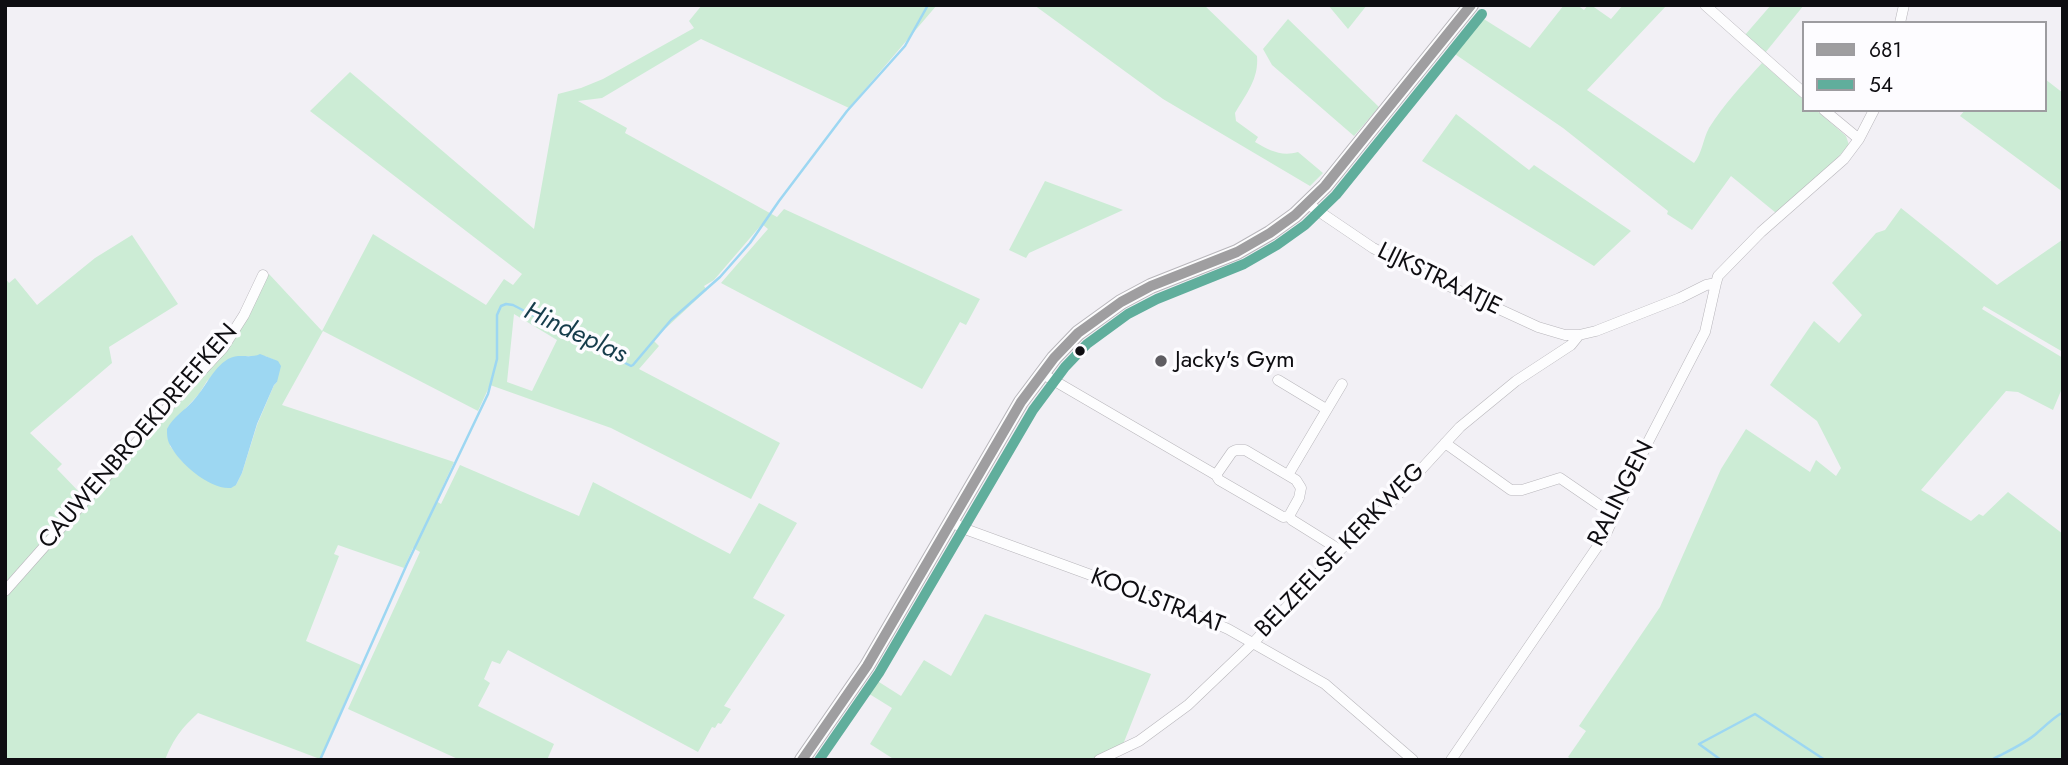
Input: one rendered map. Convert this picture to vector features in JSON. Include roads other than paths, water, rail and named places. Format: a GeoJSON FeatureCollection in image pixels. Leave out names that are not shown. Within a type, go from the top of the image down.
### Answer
{"type":"FeatureCollection","features":[{"type":"Feature","properties":{"kind":"street"},"geometry":{"type":"LineString","coordinates":[[802,760],[867,666],[1021,402],[1041,373],[1078,333],[1121,302],[1151,286],[1237,251],[1270,233],[1308,204],[1321,192],[1471,5]]}},
{"type":"Feature","properties":{"kind":"street"},"geometry":{"type":"LineString","coordinates":[[1704,5],[1802,91]]}},
{"type":"Feature","properties":{"kind":"street"},"geometry":{"type":"LineString","coordinates":[[1826,112],[1858,139]]}},
{"type":"Feature","properties":{"kind":"street","name":"RALINGEN"},"geometry":{"type":"LineString","coordinates":[[1451,760],[1606,534],[1647,444],[1705,332],[1718,276],[1761,232],[1844,159],[1873,112]]}},
{"type":"Feature","properties":{"kind":"street","name":"LIJKSTRAATJE"},"geometry":{"type":"LineString","coordinates":[[1308,204],[1373,248],[1438,281],[1538,327],[1565,335],[1580,335]]}},
{"type":"Feature","properties":{"kind":"street","name":"CAUWENBROEKDREEFKEN"},"geometry":{"type":"LineString","coordinates":[[5,591],[167,407],[223,348],[244,315],[263,275]]}},
{"type":"Feature","properties":{"kind":"street","name":"RALINGEN"},"geometry":{"type":"LineString","coordinates":[[1580,335],[1649,311],[1716,283]]}},
{"type":"Feature","properties":{"kind":"street","name":"BELZEELSE KERKWEG"},"geometry":{"type":"LineString","coordinates":[[1099,760],[1120,755],[1188,705],[1254,642],[1340,550],[1394,499],[1445,443],[1487,403],[1571,345],[1580,335]]}},
{"type":"Feature","properties":{"kind":"street"},"geometry":{"type":"LineString","coordinates":[[1041,373],[1283,517],[1289,516]]}},
{"type":"Feature","properties":{"kind":"street"},"geometry":{"type":"LineString","coordinates":[[1278,380],[1326,409]]}},
{"type":"Feature","properties":{"kind":"street"},"geometry":{"type":"LineString","coordinates":[[1288,475],[1342,384]]}},
{"type":"Feature","properties":{"kind":"street"},"geometry":{"type":"LineString","coordinates":[[1445,443],[1511,490],[1522,490],[1560,478],[1615,515]]}},
{"type":"Feature","properties":{"kind":"street"},"geometry":{"type":"LineString","coordinates":[[1216,475],[1232,452],[1241,449],[1288,475],[1296,480],[1301,488],[1299,498],[1289,516]]}},
{"type":"Feature","properties":{"kind":"street"},"geometry":{"type":"LineString","coordinates":[[1289,516],[1340,550]]}},
{"type":"Feature","properties":{"kind":"street","name":"KOOLSTRAAT"},"geometry":{"type":"LineString","coordinates":[[952,522],[965,530],[1194,613],[1254,642],[1325,684],[1413,760]]}},
{"type":"Feature","properties":{"kind":"water"},"geometry":{"type":"Polygon","coordinates":[[[260,354],[278,361],[281,366],[277,382],[257,424],[236,485],[231,488],[214,485],[180,460],[169,443],[167,429],[198,396],[222,363],[232,357],[260,354]]]}},
{"type":"Feature","properties":{"kind":"waterway","name":"Hindeplas"},"geometry":{"type":"LineString","coordinates":[[320,760],[407,564],[488,394],[497,359],[497,315],[501,306],[513,305],[633,365],[671,320],[720,277],[750,243],[847,111],[905,46],[928,5]]}},
{"type":"Feature","properties":{"kind":"waterway"},"geometry":{"type":"LineString","coordinates":[[1721,760],[1699,744],[1755,714],[1825,760]]}},
{"type":"Feature","properties":{"kind":"waterway"},"geometry":{"type":"LineString","coordinates":[[1991,760],[2027,741],[2063,714]]}},
{"type":"Feature","properties":{"kind":"place","name":"Jacky's Gym"},"geometry":{"type":"Point","coordinates":[1161,361]}}]}
